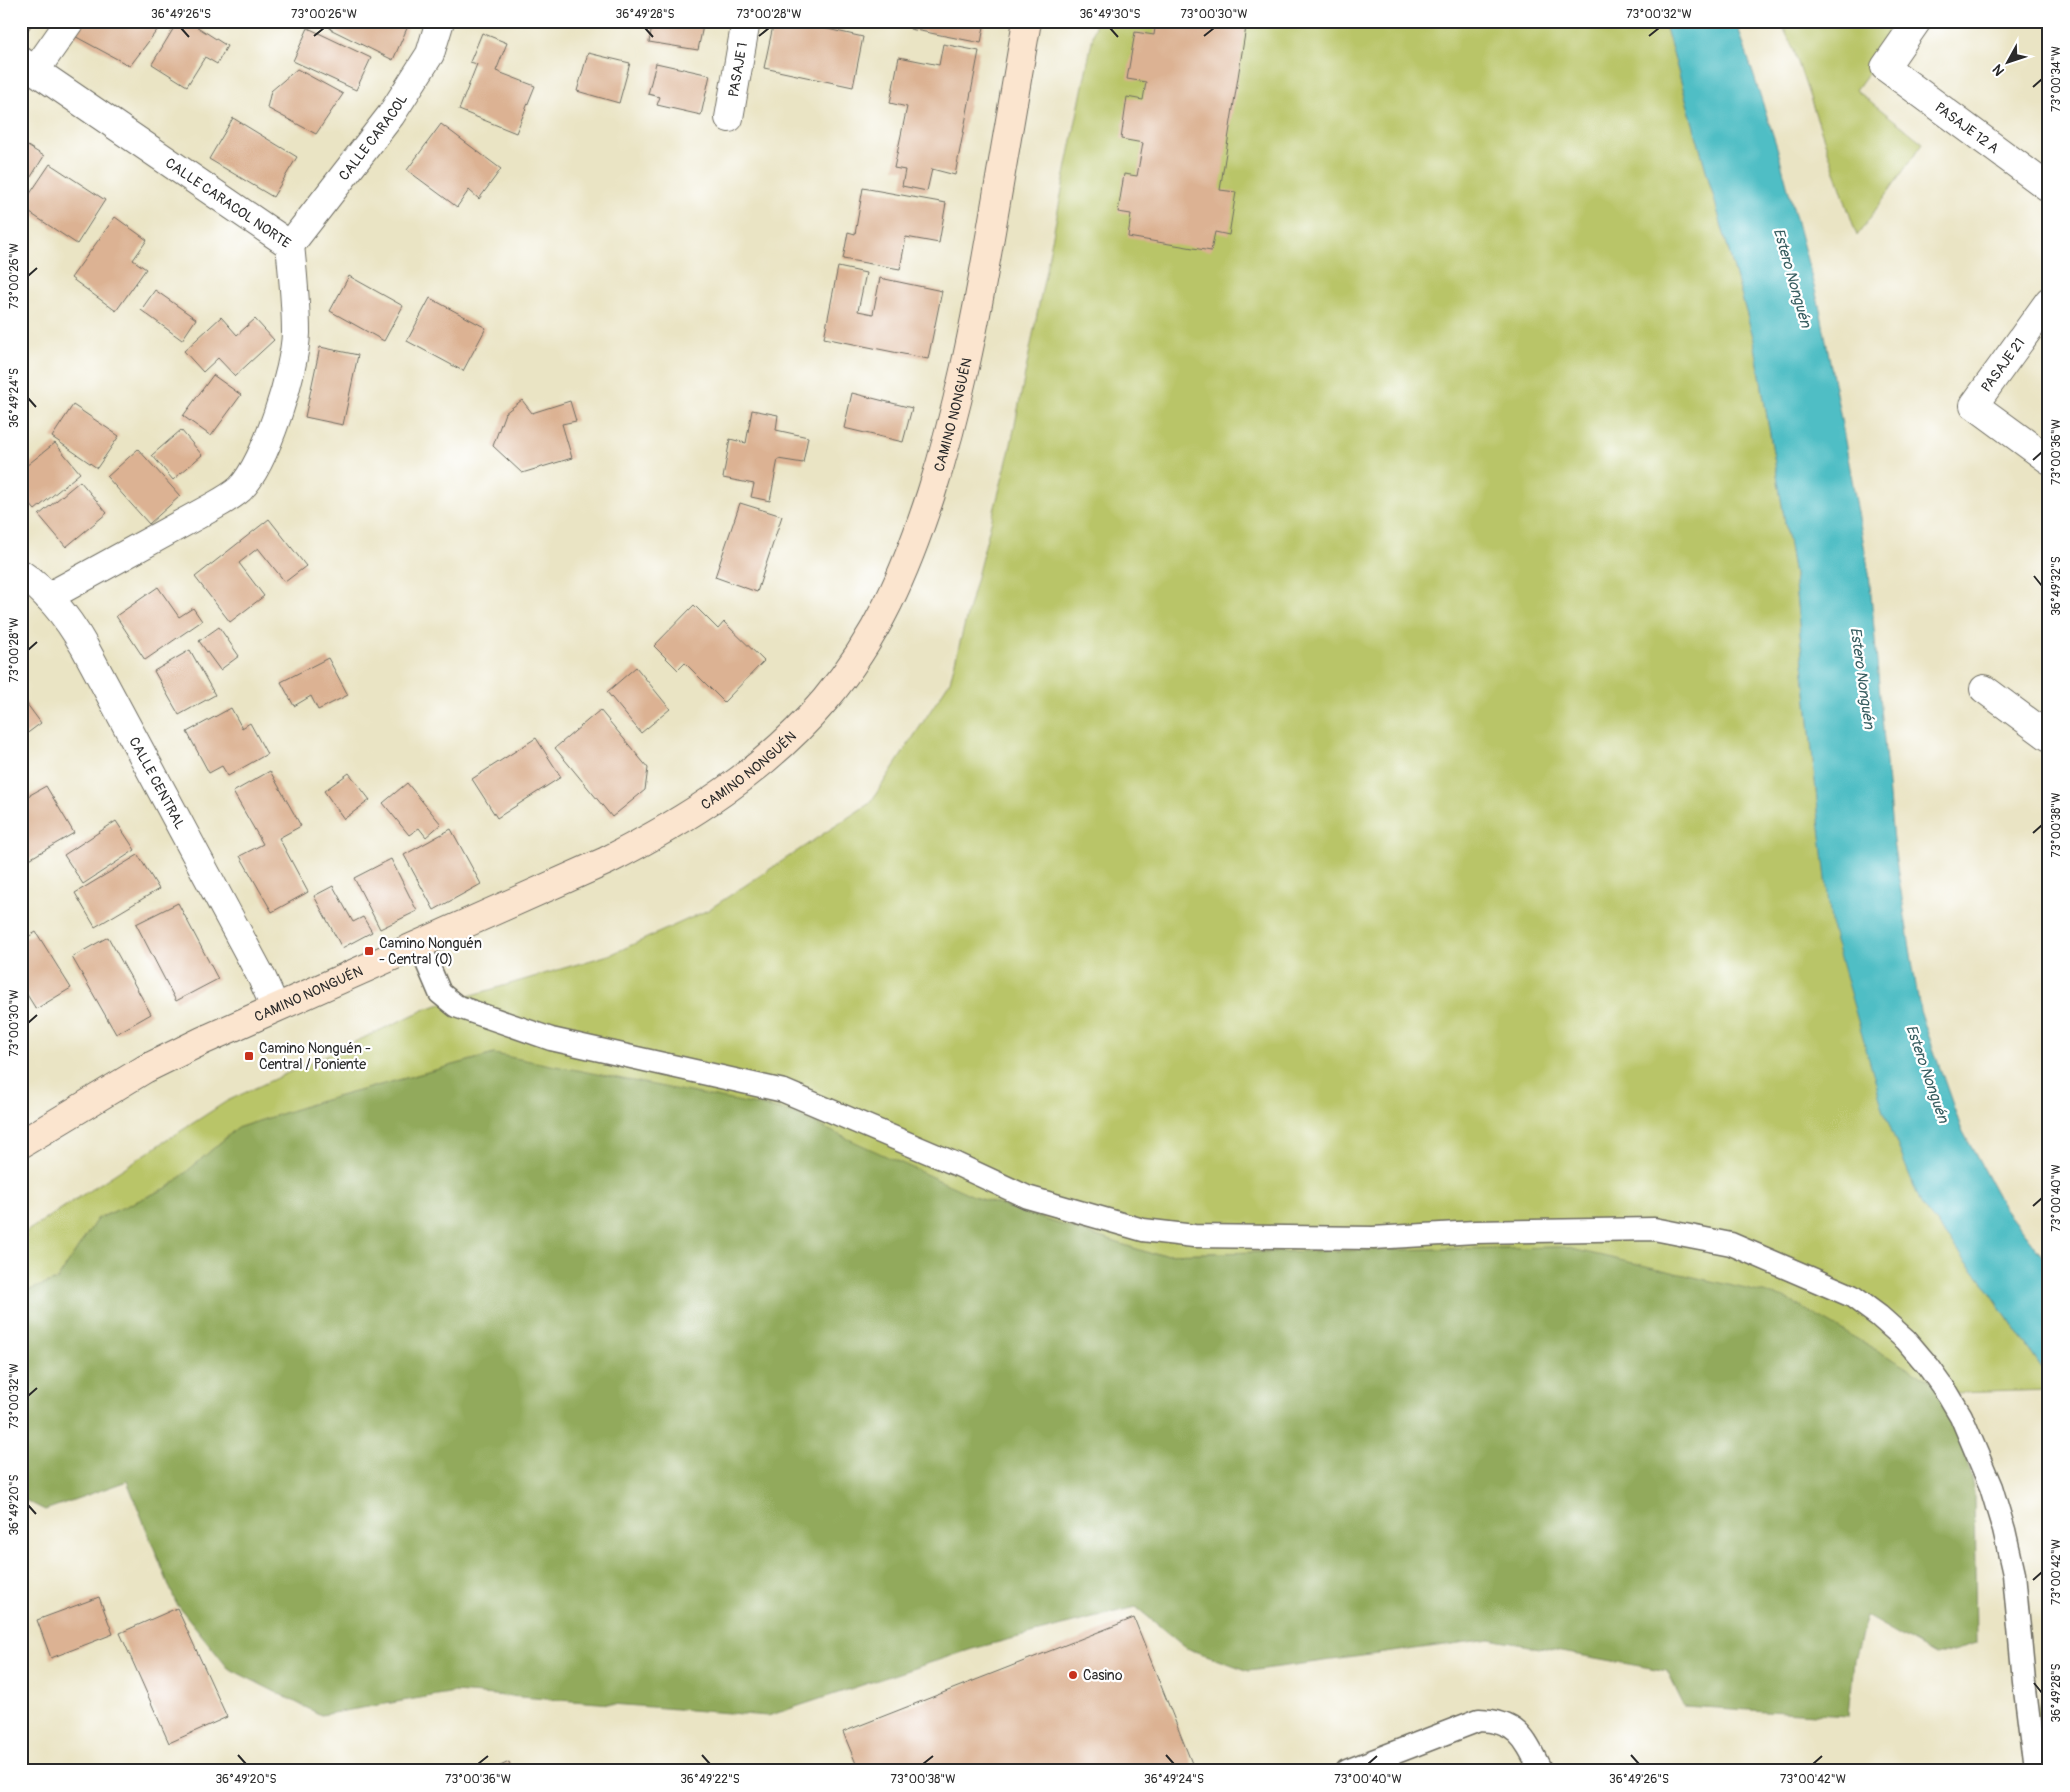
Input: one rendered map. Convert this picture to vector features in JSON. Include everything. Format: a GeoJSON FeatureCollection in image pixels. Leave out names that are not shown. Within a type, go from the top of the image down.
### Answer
{"type":"FeatureCollection","features":[{"type":"Feature","properties":{"kind":"main road","name":"CAMINO NONGUÉN"},"geometry":{"type":"LineString","coordinates":[[21,1144],[145,1069],[276,1007],[606,861],[661,833],[714,800],[756,767],[795,732],[824,701],[850,668],[872,635],[891,600],[907,563],[944,453],[962,385],[976,316],[1027,21]]}},
{"type":"Feature","properties":{"kind":"street"},"geometry":{"type":"LineString","coordinates":[[28,66],[70,21]]}},
{"type":"Feature","properties":{"kind":"street","name":"CALLE CARACOL"},"geometry":{"type":"LineString","coordinates":[[290,245],[402,99],[430,54],[440,21]]}},
{"type":"Feature","properties":{"kind":"street","name":"PASAJE 1"},"geometry":{"type":"LineString","coordinates":[[729,118],[746,21]]}},
{"type":"Feature","properties":{"kind":"street","name":"PASAJE 12 A"},"geometry":{"type":"LineString","coordinates":[[1917,21],[1885,67],[2049,188]]}},
{"type":"Feature","properties":{"kind":"street","name":"CALLE CARACOL NORTE"},"geometry":{"type":"LineString","coordinates":[[28,66],[290,245],[295,295],[296,334],[289,380],[261,457],[251,475],[230,497],[48,596]]}},
{"type":"Feature","properties":{"kind":"street","name":"PASAJE 21"},"geometry":{"type":"LineString","coordinates":[[2049,301],[1974,405],[2049,460]]}},
{"type":"Feature","properties":{"kind":"street","name":"CALLE CENTRAL"},"geometry":{"type":"LineString","coordinates":[[21,574],[48,596],[72,625],[276,1007]]}},
{"type":"Feature","properties":{"kind":"street"},"geometry":{"type":"LineString","coordinates":[[1984,689],[2049,737]]}},
{"type":"Feature","properties":{"kind":"lane"},"geometry":{"type":"LineString","coordinates":[[419,944],[440,993],[456,1006],[551,1038],[784,1091],[956,1164],[1028,1198],[1143,1230],[1194,1236],[1373,1238],[1475,1232],[1654,1229],[1731,1244],[1852,1296],[1880,1316],[1906,1340],[1928,1366],[1961,1416],[1991,1486],[2014,1574],[2024,1682],[2035,1771]]}},
{"type":"Feature","properties":{"kind":"lane"},"geometry":{"type":"LineString","coordinates":[[1347,1771],[1479,1720],[1493,1720],[1517,1731],[1525,1740],[1541,1771]]}},
{"type":"Feature","properties":{"kind":"green space"},"geometry":{"type":"Polygon","coordinates":[[[1096,21],[1664,21],[1754,340],[1794,575],[1819,819],[1922,1206],[1986,1286],[2049,1378],[2049,1390],[1952,1393],[1563,1247],[1152,1254],[978,1198],[494,1054],[318,1102],[237,1128],[169,1187],[97,1219],[57,1280],[21,1293],[21,1235],[227,1101],[428,1008],[612,954],[708,910],[870,803],[950,681],[1010,449],[1096,21]]]}},
{"type":"Feature","properties":{"kind":"green space"},"geometry":{"type":"Polygon","coordinates":[[[1780,21],[1877,21],[1896,35],[1856,90],[1923,143],[1857,236],[1793,48],[1780,21]]]}},
{"type":"Feature","properties":{"kind":"green space"},"geometry":{"type":"Polygon","coordinates":[[[494,1054],[787,1111],[978,1198],[1152,1254],[1563,1247],[1785,1298],[1952,1393],[1974,1492],[1976,1643],[1935,1655],[1866,1616],[1854,1660],[1849,1716],[1684,1706],[1667,1671],[1490,1639],[1249,1671],[1186,1648],[1136,1607],[972,1649],[768,1716],[455,1692],[321,1715],[228,1668],[176,1603],[127,1481],[45,1510],[21,1498],[21,1293],[57,1280],[97,1219],[169,1187],[237,1128],[318,1102],[494,1054]]]}},
{"type":"Feature","properties":{"kind":"green space"},"geometry":{"type":"Polygon","coordinates":[[[2049,1689],[2049,1771],[2034,1771],[2035,1717],[2049,1689]]]}},
{"type":"Feature","properties":{"kind":"water","name":"Estero Nonguén"},"geometry":{"type":"Polygon","coordinates":[[[1664,21],[1736,21],[1777,147],[1820,309],[1869,573],[1893,841],[1920,1011],[1961,1128],[2003,1206],[2049,1265],[2049,1378],[1986,1286],[1922,1206],[1884,1112],[1832,930],[1794,575],[1754,340],[1664,21]]]}},
{"type":"Feature","properties":{"kind":"building"},"geometry":{"type":"Polygon","coordinates":[[[21,21],[34,21],[24,36],[21,34],[21,21]]]}},
{"type":"Feature","properties":{"kind":"building"},"geometry":{"type":"Polygon","coordinates":[[[77,21],[148,21],[158,29],[130,66],[67,32],[77,21]]]}},
{"type":"Feature","properties":{"kind":"building"},"geometry":{"type":"Polygon","coordinates":[[[178,21],[188,21],[227,46],[217,64],[205,57],[187,86],[152,64],[178,21]]]}},
{"type":"Feature","properties":{"kind":"building"},"geometry":{"type":"Polygon","coordinates":[[[333,21],[391,21],[408,26],[393,60],[330,29],[333,21]]]}},
{"type":"Feature","properties":{"kind":"building"},"geometry":{"type":"Polygon","coordinates":[[[653,21],[704,21],[698,50],[649,42],[653,21]]]}},
{"type":"Feature","properties":{"kind":"building"},"geometry":{"type":"Polygon","coordinates":[[[774,21],[792,21],[863,37],[853,87],[764,68],[774,21]]]}},
{"type":"Feature","properties":{"kind":"building"},"geometry":{"type":"Polygon","coordinates":[[[912,21],[985,21],[981,43],[910,29],[912,21]]]}},
{"type":"Feature","properties":{"kind":"building"},"geometry":{"type":"Polygon","coordinates":[[[1156,21],[1247,21],[1220,190],[1236,192],[1229,235],[1215,232],[1211,251],[1128,237],[1131,214],[1118,212],[1124,174],[1137,176],[1143,143],[1121,139],[1127,97],[1143,100],[1146,82],[1127,79],[1135,32],[1154,35],[1156,21]]]}},
{"type":"Feature","properties":{"kind":"building"},"geometry":{"type":"Polygon","coordinates":[[[308,28],[371,58],[356,90],[293,61],[308,28]]]}},
{"type":"Feature","properties":{"kind":"building"},"geometry":{"type":"Polygon","coordinates":[[[482,33],[507,43],[496,71],[535,86],[516,133],[459,110],[477,64],[470,62],[482,33]]]}},
{"type":"Feature","properties":{"kind":"building"},"geometry":{"type":"Polygon","coordinates":[[[943,44],[979,51],[955,175],[932,169],[927,191],[902,186],[905,170],[894,168],[907,107],[890,103],[899,57],[939,65],[943,44]]]}},
{"type":"Feature","properties":{"kind":"building"},"geometry":{"type":"Polygon","coordinates":[[[588,53],[630,63],[619,103],[577,91],[588,53]]]}},
{"type":"Feature","properties":{"kind":"building"},"geometry":{"type":"Polygon","coordinates":[[[656,63],[710,75],[701,115],[657,105],[660,97],[648,94],[656,63]]]}},
{"type":"Feature","properties":{"kind":"building"},"geometry":{"type":"Polygon","coordinates":[[[297,69],[343,94],[316,134],[267,108],[271,91],[297,69]]]}},
{"type":"Feature","properties":{"kind":"building"},"geometry":{"type":"Polygon","coordinates":[[[233,118],[297,157],[273,197],[209,159],[233,118]]]}},
{"type":"Feature","properties":{"kind":"building"},"geometry":{"type":"Polygon","coordinates":[[[441,124],[501,169],[479,199],[469,190],[457,207],[407,170],[441,124]]]}},
{"type":"Feature","properties":{"kind":"building"},"geometry":{"type":"Polygon","coordinates":[[[21,142],[44,156],[24,188],[21,186],[21,142]]]}},
{"type":"Feature","properties":{"kind":"building"},"geometry":{"type":"Polygon","coordinates":[[[50,164],[105,200],[77,244],[21,207],[50,164]]]}},
{"type":"Feature","properties":{"kind":"building"},"geometry":{"type":"Polygon","coordinates":[[[863,188],[946,203],[939,243],[906,237],[900,269],[843,259],[848,232],[855,234],[863,188]]]}},
{"type":"Feature","properties":{"kind":"building"},"geometry":{"type":"Polygon","coordinates":[[[115,217],[147,240],[133,260],[146,269],[116,311],[71,278],[115,217]]]}},
{"type":"Feature","properties":{"kind":"building"},"geometry":{"type":"Polygon","coordinates":[[[838,267],[866,273],[858,311],[873,314],[880,278],[942,291],[928,359],[824,338],[838,267]]]}},
{"type":"Feature","properties":{"kind":"building"},"geometry":{"type":"Polygon","coordinates":[[[349,276],[403,306],[384,341],[330,311],[349,276]]]}},
{"type":"Feature","properties":{"kind":"building"},"geometry":{"type":"Polygon","coordinates":[[[155,290],[196,319],[182,340],[141,310],[155,290]]]}},
{"type":"Feature","properties":{"kind":"building"},"geometry":{"type":"Polygon","coordinates":[[[430,298],[486,328],[463,371],[407,341],[430,298]]]}},
{"type":"Feature","properties":{"kind":"building"},"geometry":{"type":"Polygon","coordinates":[[[221,317],[237,335],[255,319],[274,340],[235,376],[218,358],[203,372],[184,351],[221,317]]]}},
{"type":"Feature","properties":{"kind":"building"},"geometry":{"type":"Polygon","coordinates":[[[320,347],[358,355],[343,425],[305,417],[320,347]]]}},
{"type":"Feature","properties":{"kind":"building"},"geometry":{"type":"Polygon","coordinates":[[[213,375],[241,395],[211,436],[183,416],[213,375]]]}},
{"type":"Feature","properties":{"kind":"building"},"geometry":{"type":"Polygon","coordinates":[[[852,393],[912,408],[903,442],[844,428],[852,393]]]}},
{"type":"Feature","properties":{"kind":"building"},"geometry":{"type":"Polygon","coordinates":[[[522,400],[532,413],[570,401],[576,421],[562,424],[572,458],[522,473],[493,446],[505,413],[522,400]]]}},
{"type":"Feature","properties":{"kind":"building"},"geometry":{"type":"Polygon","coordinates":[[[73,405],[119,436],[97,468],[52,437],[73,405]]]}},
{"type":"Feature","properties":{"kind":"building"},"geometry":{"type":"Polygon","coordinates":[[[752,410],[778,415],[776,430],[808,437],[803,463],[778,459],[770,501],[751,497],[754,484],[723,478],[730,439],[746,443],[752,410]]]}},
{"type":"Feature","properties":{"kind":"building"},"geometry":{"type":"Polygon","coordinates":[[[181,430],[202,455],[173,480],[152,455],[181,430]]]}},
{"type":"Feature","properties":{"kind":"building"},"geometry":{"type":"Polygon","coordinates":[[[55,443],[80,473],[35,510],[21,494],[21,470],[55,443]]]}},
{"type":"Feature","properties":{"kind":"building"},"geometry":{"type":"Polygon","coordinates":[[[138,449],[180,496],[149,524],[107,477],[138,449]]]}},
{"type":"Feature","properties":{"kind":"building"},"geometry":{"type":"Polygon","coordinates":[[[80,481],[107,513],[66,547],[39,515],[80,481]]]}},
{"type":"Feature","properties":{"kind":"building"},"geometry":{"type":"Polygon","coordinates":[[[740,503],[782,516],[757,592],[715,577],[740,503]]]}},
{"type":"Feature","properties":{"kind":"building"},"geometry":{"type":"Polygon","coordinates":[[[269,519],[306,566],[285,582],[258,548],[239,563],[264,596],[230,622],[195,577],[269,519]]]}},
{"type":"Feature","properties":{"kind":"building"},"geometry":{"type":"Polygon","coordinates":[[[158,587],[179,617],[193,608],[202,621],[145,660],[116,616],[158,587]]]}},
{"type":"Feature","properties":{"kind":"building"},"geometry":{"type":"Polygon","coordinates":[[[694,605],[718,629],[724,622],[764,661],[724,702],[685,663],[678,670],[654,646],[694,605]]]}},
{"type":"Feature","properties":{"kind":"building"},"geometry":{"type":"Polygon","coordinates":[[[219,627],[239,656],[220,670],[199,641],[219,627]]]}},
{"type":"Feature","properties":{"kind":"building"},"geometry":{"type":"Polygon","coordinates":[[[190,650],[215,695],[179,715],[154,671],[190,650]]]}},
{"type":"Feature","properties":{"kind":"building"},"geometry":{"type":"Polygon","coordinates":[[[328,658],[348,695],[318,710],[311,696],[294,706],[281,682],[328,658]]]}},
{"type":"Feature","properties":{"kind":"building"},"geometry":{"type":"Polygon","coordinates":[[[636,667],[670,709],[641,733],[607,692],[636,667]]]}},
{"type":"Feature","properties":{"kind":"building"},"geometry":{"type":"Polygon","coordinates":[[[21,696],[41,723],[21,738],[21,696]]]}},
{"type":"Feature","properties":{"kind":"building"},"geometry":{"type":"Polygon","coordinates":[[[231,708],[242,728],[250,723],[267,754],[228,776],[222,766],[209,773],[187,732],[231,708]]]}},
{"type":"Feature","properties":{"kind":"building"},"geometry":{"type":"Polygon","coordinates":[[[600,710],[648,768],[645,790],[612,817],[555,748],[600,710]]]}},
{"type":"Feature","properties":{"kind":"building"},"geometry":{"type":"Polygon","coordinates":[[[536,738],[561,777],[497,818],[472,779],[536,738]]]}},
{"type":"Feature","properties":{"kind":"building"},"geometry":{"type":"Polygon","coordinates":[[[270,771],[301,826],[279,838],[308,892],[272,912],[240,856],[263,844],[233,792],[270,771]]]}},
{"type":"Feature","properties":{"kind":"building"},"geometry":{"type":"Polygon","coordinates":[[[349,773],[370,800],[344,819],[324,791],[349,773]]]}},
{"type":"Feature","properties":{"kind":"building"},"geometry":{"type":"Polygon","coordinates":[[[407,783],[441,824],[426,837],[419,828],[409,835],[383,803],[407,783]]]}},
{"type":"Feature","properties":{"kind":"building"},"geometry":{"type":"Polygon","coordinates":[[[46,786],[74,833],[26,861],[21,854],[21,800],[46,786]]]}},
{"type":"Feature","properties":{"kind":"building"},"geometry":{"type":"Polygon","coordinates":[[[116,821],[135,850],[83,884],[64,855],[116,821]]]}},
{"type":"Feature","properties":{"kind":"building"},"geometry":{"type":"Polygon","coordinates":[[[451,829],[481,884],[434,910],[404,855],[451,829]]]}},
{"type":"Feature","properties":{"kind":"building"},"geometry":{"type":"Polygon","coordinates":[[[138,855],[159,889],[95,927],[75,893],[138,855]]]}},
{"type":"Feature","properties":{"kind":"building"},"geometry":{"type":"Polygon","coordinates":[[[391,859],[417,911],[380,929],[354,878],[391,859]]]}},
{"type":"Feature","properties":{"kind":"building"},"geometry":{"type":"Polygon","coordinates":[[[333,886],[353,922],[363,917],[372,932],[342,948],[314,896],[333,886]]]}},
{"type":"Feature","properties":{"kind":"building"},"geometry":{"type":"Polygon","coordinates":[[[178,903],[218,979],[176,1001],[136,924],[178,903]]]}},
{"type":"Feature","properties":{"kind":"building"},"geometry":{"type":"Polygon","coordinates":[[[36,932],[71,988],[36,1009],[21,985],[21,941],[36,932]]]}},
{"type":"Feature","properties":{"kind":"building"},"geometry":{"type":"Polygon","coordinates":[[[108,937],[151,1014],[116,1034],[72,957],[108,937]]]}},
{"type":"Feature","properties":{"kind":"building"},"geometry":{"type":"Polygon","coordinates":[[[99,1597],[113,1634],[51,1658],[37,1620],[99,1597]]]}},
{"type":"Feature","properties":{"kind":"building"},"geometry":{"type":"Polygon","coordinates":[[[177,1608],[227,1717],[169,1743],[120,1633],[177,1608]]]}},
{"type":"Feature","properties":{"kind":"building","name":"Casino"},"geometry":{"type":"Polygon","coordinates":[[[1134,1618],[1195,1771],[859,1771],[843,1732],[1134,1618]]]}},
{"type":"Feature","properties":{"kind":"building"},"geometry":{"type":"Polygon","coordinates":[[[509,1762],[513,1771],[489,1771],[509,1762]]]}},
{"type":"Feature","properties":{"kind":"place","name":"Camino Nonguén - Central (O)"},"geometry":{"type":"Point","coordinates":[369,951]}},
{"type":"Feature","properties":{"kind":"place","name":"Camino Nonguén - Central / Poniente"},"geometry":{"type":"Point","coordinates":[249,1056]}},
{"type":"Feature","properties":{"kind":"place","name":"Casino"},"geometry":{"type":"Point","coordinates":[1073,1675]}}]}
